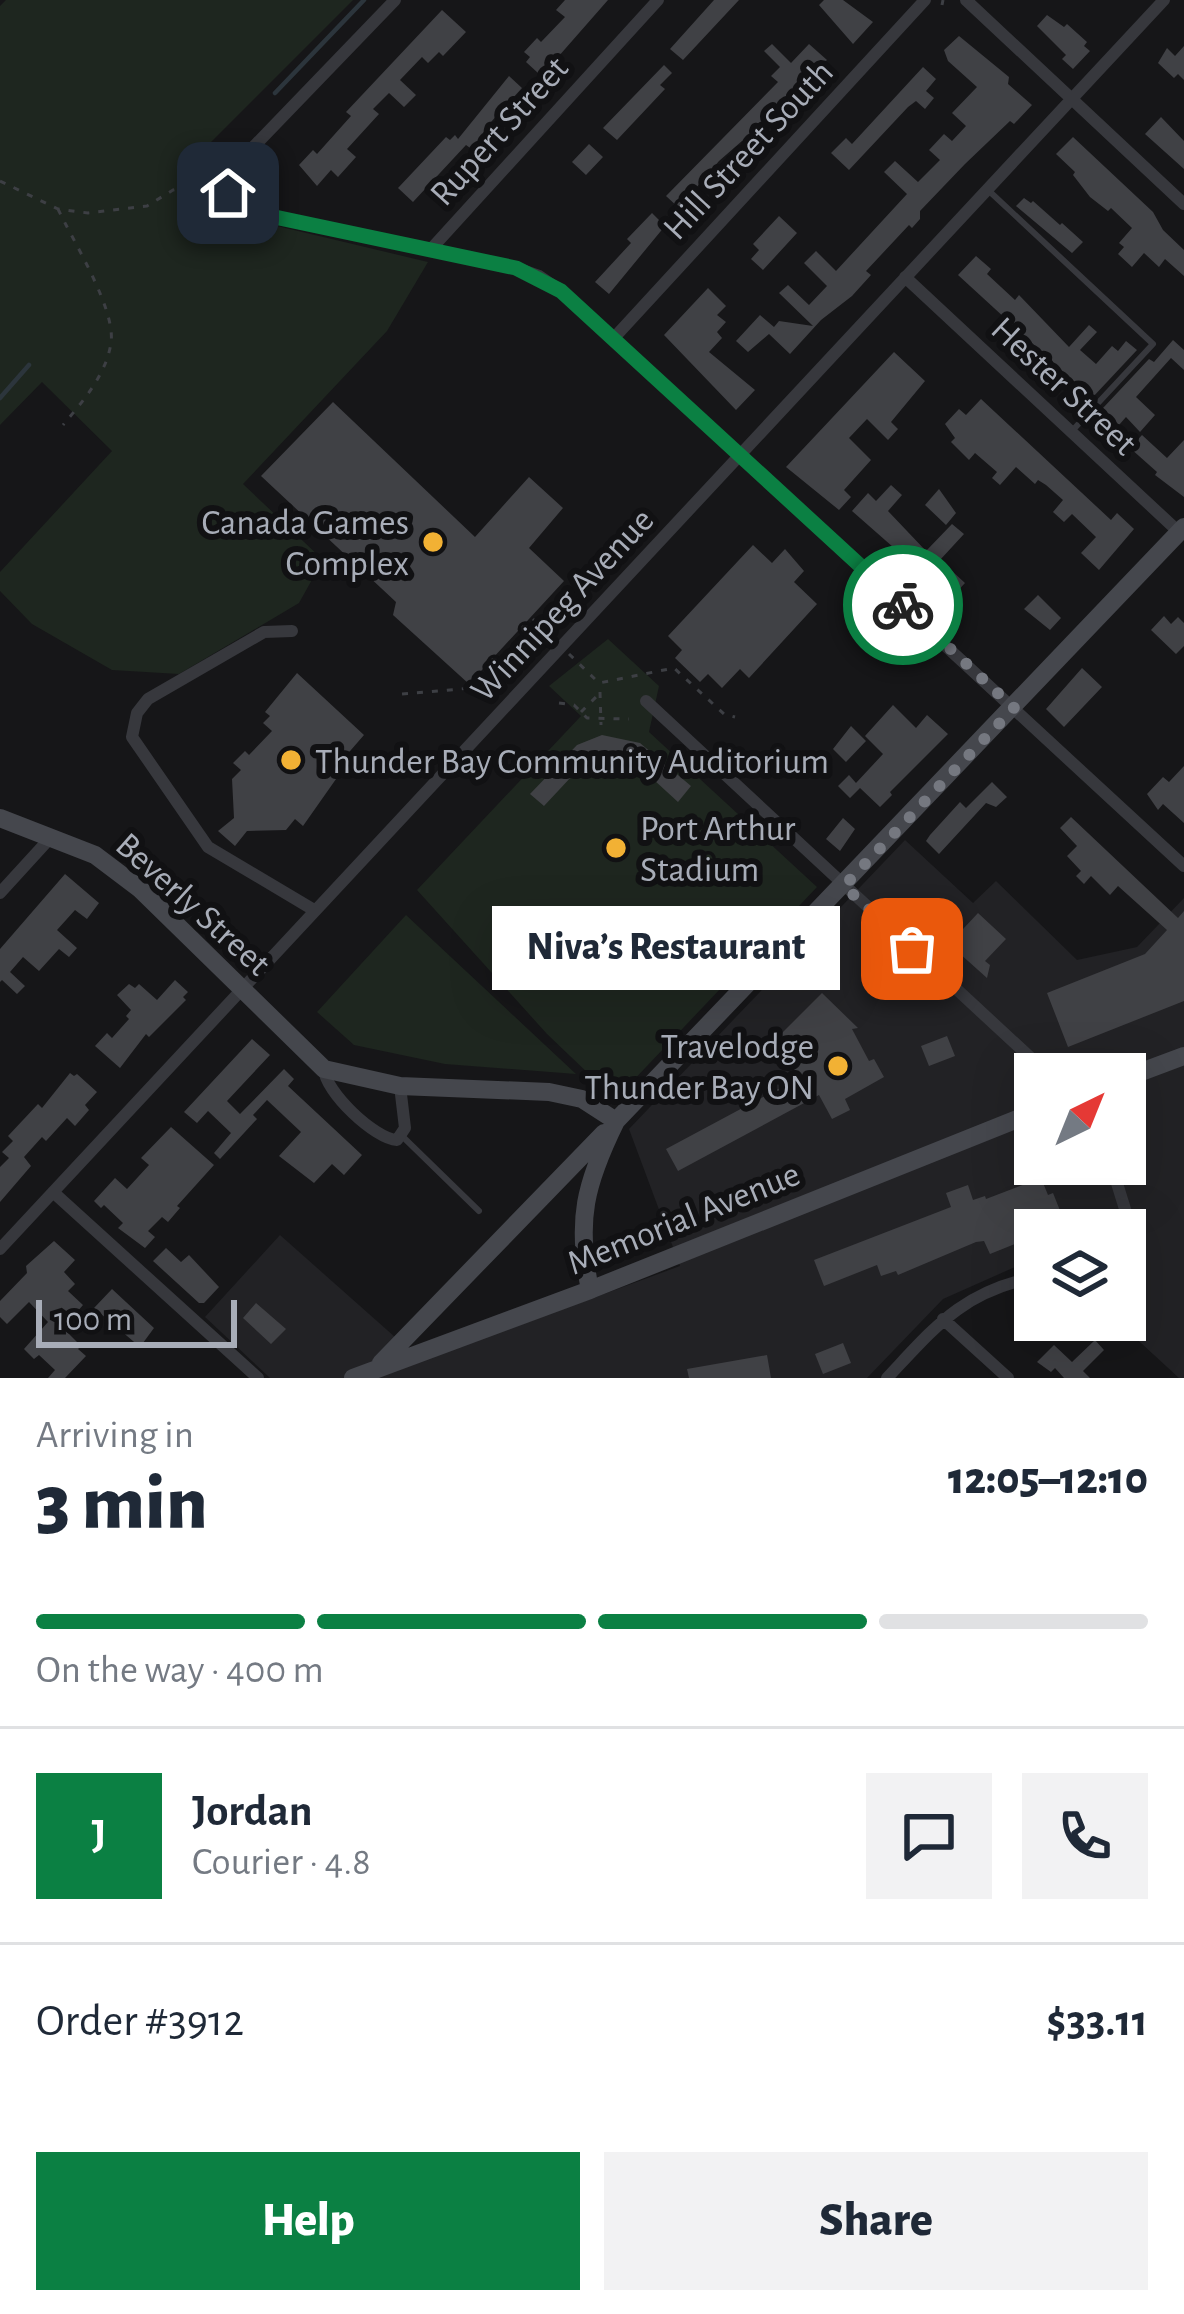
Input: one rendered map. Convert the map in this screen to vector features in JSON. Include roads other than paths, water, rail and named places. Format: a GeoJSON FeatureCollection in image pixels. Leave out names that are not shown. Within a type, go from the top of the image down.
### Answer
{"type":"FeatureCollection","features":[{"type":"Feature","properties":{"kind":"street"},"geometry":{"type":"LineString","coordinates":[[395,0],[236,164],[228,178],[228,193],[246,211],[432,248],[539,277],[561,291],[1184,866]]}},
{"type":"Feature","properties":{"kind":"street","name":"Rupert Street"},"geometry":{"type":"LineString","coordinates":[[432,248],[658,0]]}},
{"type":"Feature","properties":{"kind":"street"},"geometry":{"type":"LineString","coordinates":[[966,0],[1184,204]]}},
{"type":"Feature","properties":{"kind":"street","name":"Winnipeg Avenue"},"geometry":{"type":"LineString","coordinates":[[0,1249],[1164,0]]}},
{"type":"Feature","properties":{"kind":"street","name":"Hill Street South"},"geometry":{"type":"LineString","coordinates":[[613,339],[919,2]]}},
{"type":"Feature","properties":{"kind":"street","name":"Hester Street"},"geometry":{"type":"LineString","coordinates":[[905,278],[1182,532]]}},
{"type":"Feature","properties":{"kind":"street"},"geometry":{"type":"LineString","coordinates":[[375,1370],[1182,532]]}},
{"type":"Feature","properties":{"kind":"street"},"geometry":{"type":"LineString","coordinates":[[292,631],[264,632],[148,699],[137,713],[132,737],[208,847],[314,910]]}},
{"type":"Feature","properties":{"kind":"street"},"geometry":{"type":"LineString","coordinates":[[646,701],[1025,1053]]}},
{"type":"Feature","properties":{"kind":"street","name":"Beverly Street"},"geometry":{"type":"LineString","coordinates":[[0,818],[95,855],[140,889],[323,1069],[333,1091],[380,1137],[391,1141],[401,1136]]}},
{"type":"Feature","properties":{"kind":"street"},"geometry":{"type":"LineString","coordinates":[[0,893],[52,836]]}},
{"type":"Feature","properties":{"kind":"street"},"geometry":{"type":"LineString","coordinates":[[1146,1070],[1184,1056]]}},
{"type":"Feature","properties":{"kind":"street"},"geometry":{"type":"LineString","coordinates":[[323,1069],[400,1086],[549,1093],[582,1099],[616,1121]]}},
{"type":"Feature","properties":{"kind":"street"},"geometry":{"type":"LineString","coordinates":[[400,1086],[406,1112],[401,1136]]}},
{"type":"Feature","properties":{"kind":"street","name":"Memorial Avenue"},"geometry":{"type":"LineString","coordinates":[[353,1378],[590,1290],[1014,1120]]}},
{"type":"Feature","properties":{"kind":"street"},"geometry":{"type":"LineString","coordinates":[[590,1290],[582,1252],[582,1207],[616,1121]]}},
{"type":"Feature","properties":{"kind":"street"},"geometry":{"type":"LineString","coordinates":[[53,1192],[258,1378]]}},
{"type":"Feature","properties":{"kind":"street"},"geometry":{"type":"LineString","coordinates":[[887,1378],[943,1319],[996,1285],[1014,1281]]}},
{"type":"Feature","properties":{"kind":"street"},"geometry":{"type":"LineString","coordinates":[[943,1319],[1008,1378]]}},
{"type":"Feature","properties":{"kind":"lane"},"geometry":{"type":"LineString","coordinates":[[988,190],[1153,344],[1072,432]]}},
{"type":"Feature","properties":{"kind":"lane"},"geometry":{"type":"LineString","coordinates":[[401,1136],[478,1211]]}},
{"type":"Feature","properties":{"kind":"waterway"},"geometry":{"type":"LineString","coordinates":[[275,93],[364,0]]}},
{"type":"Feature","properties":{"kind":"waterway"},"geometry":{"type":"LineString","coordinates":[[0,398],[29,365]]}},
{"type":"Feature","properties":{"kind":"place","name":"Canada Games Complex"},"geometry":{"type":"Point","coordinates":[433,542]}},
{"type":"Feature","properties":{"kind":"place","name":"Thunder Bay Community Auditorium"},"geometry":{"type":"Point","coordinates":[291,760]}},
{"type":"Feature","properties":{"kind":"place","name":"Port Arthur Stadium"},"geometry":{"type":"Point","coordinates":[616,848]}},
{"type":"Feature","properties":{"kind":"place","name":"Niva’s Restaurant"},"geometry":{"type":"Point","coordinates":[912,949]}},
{"type":"Feature","properties":{"kind":"place","name":"Travelodge Thunder Bay ON"},"geometry":{"type":"Point","coordinates":[838,1066]}}]}
